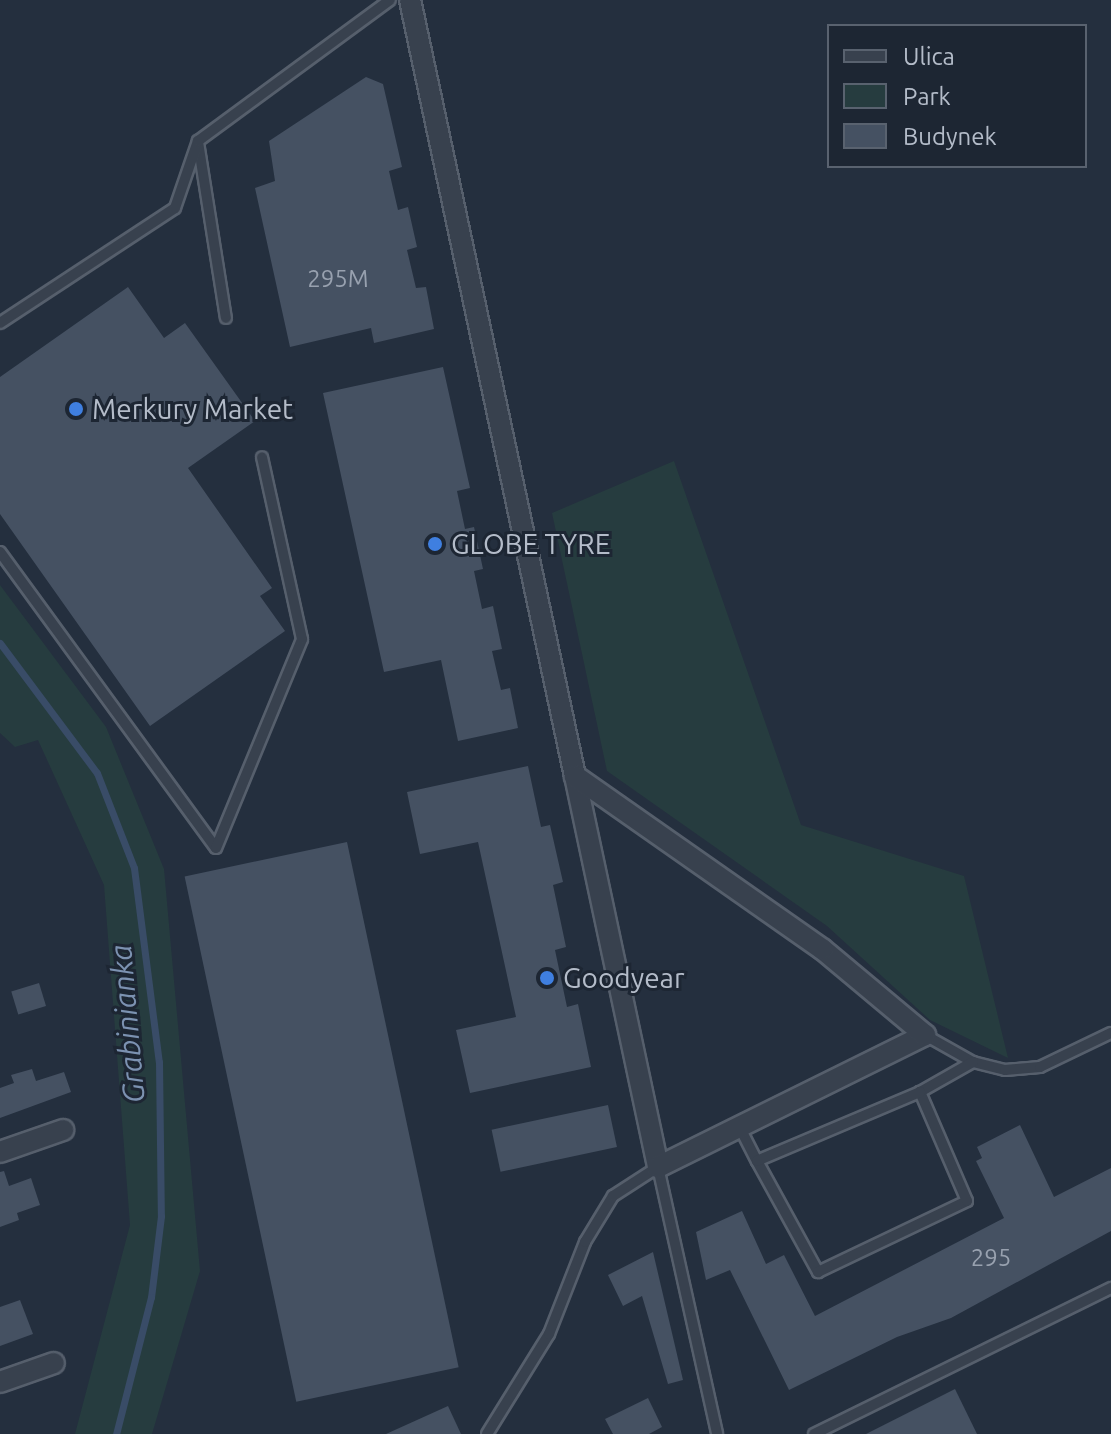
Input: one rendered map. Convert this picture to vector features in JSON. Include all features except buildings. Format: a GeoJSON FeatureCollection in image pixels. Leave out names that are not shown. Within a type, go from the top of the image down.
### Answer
{"type":"FeatureCollection","features":[{"type":"Feature","properties":{"kind":"street"},"geometry":{"type":"LineString","coordinates":[[410,0],[658,1167],[925,1035],[822,949],[575,776]]}},
{"type":"Feature","properties":{"kind":"street"},"geometry":{"type":"LineString","coordinates":[[0,1152],[63,1130]]}},
{"type":"Feature","properties":{"kind":"street"},"geometry":{"type":"LineString","coordinates":[[0,1382],[54,1363]]}},
{"type":"Feature","properties":{"kind":"lane"},"geometry":{"type":"LineString","coordinates":[[0,323],[175,208],[198,141],[390,0]]}},
{"type":"Feature","properties":{"kind":"lane"},"geometry":{"type":"LineString","coordinates":[[198,141],[226,318]]}},
{"type":"Feature","properties":{"kind":"lane"},"geometry":{"type":"LineString","coordinates":[[0,552],[216,848],[302,639],[262,457]]}},
{"type":"Feature","properties":{"kind":"lane"},"geometry":{"type":"LineString","coordinates":[[925,1035],[973,1062],[1005,1070],[1040,1067],[1111,1033]]}},
{"type":"Feature","properties":{"kind":"lane"},"geometry":{"type":"LineString","coordinates":[[757,1161],[920,1092],[973,1062]]}},
{"type":"Feature","properties":{"kind":"lane"},"geometry":{"type":"LineString","coordinates":[[740,1128],[818,1272],[967,1201],[920,1092]]}},
{"type":"Feature","properties":{"kind":"lane"},"geometry":{"type":"LineString","coordinates":[[487,1434],[549,1334],[585,1242],[613,1196],[658,1167],[717,1434]]}},
{"type":"Feature","properties":{"kind":"lane"},"geometry":{"type":"LineString","coordinates":[[814,1434],[1111,1288]]}},
{"type":"Feature","properties":{"kind":"green space"},"geometry":{"type":"Polygon","coordinates":[[[674,461],[801,825],[964,876],[1008,1058],[930,1020],[827,926],[607,771],[552,513],[674,461]]]}},
{"type":"Feature","properties":{"kind":"green space"},"geometry":{"type":"Polygon","coordinates":[[[0,585],[106,727],[164,869],[200,1271],[152,1434],[75,1434],[130,1225],[104,885],[38,740],[15,747],[0,733],[0,585]]]}},
{"type":"Feature","properties":{"kind":"waterway","name":"Grabinianka"},"geometry":{"type":"LineString","coordinates":[[0,643],[97,773],[134,868],[159,1062],[161,1216],[151,1297],[116,1434]]}},
{"type":"Feature","properties":{"kind":"place","name":"Merkury Market"},"geometry":{"type":"Point","coordinates":[76,409]}},
{"type":"Feature","properties":{"kind":"place","name":"GLOBE TYRE"},"geometry":{"type":"Point","coordinates":[435,544]}},
{"type":"Feature","properties":{"kind":"place","name":"Goodyear"},"geometry":{"type":"Point","coordinates":[547,978]}}]}
